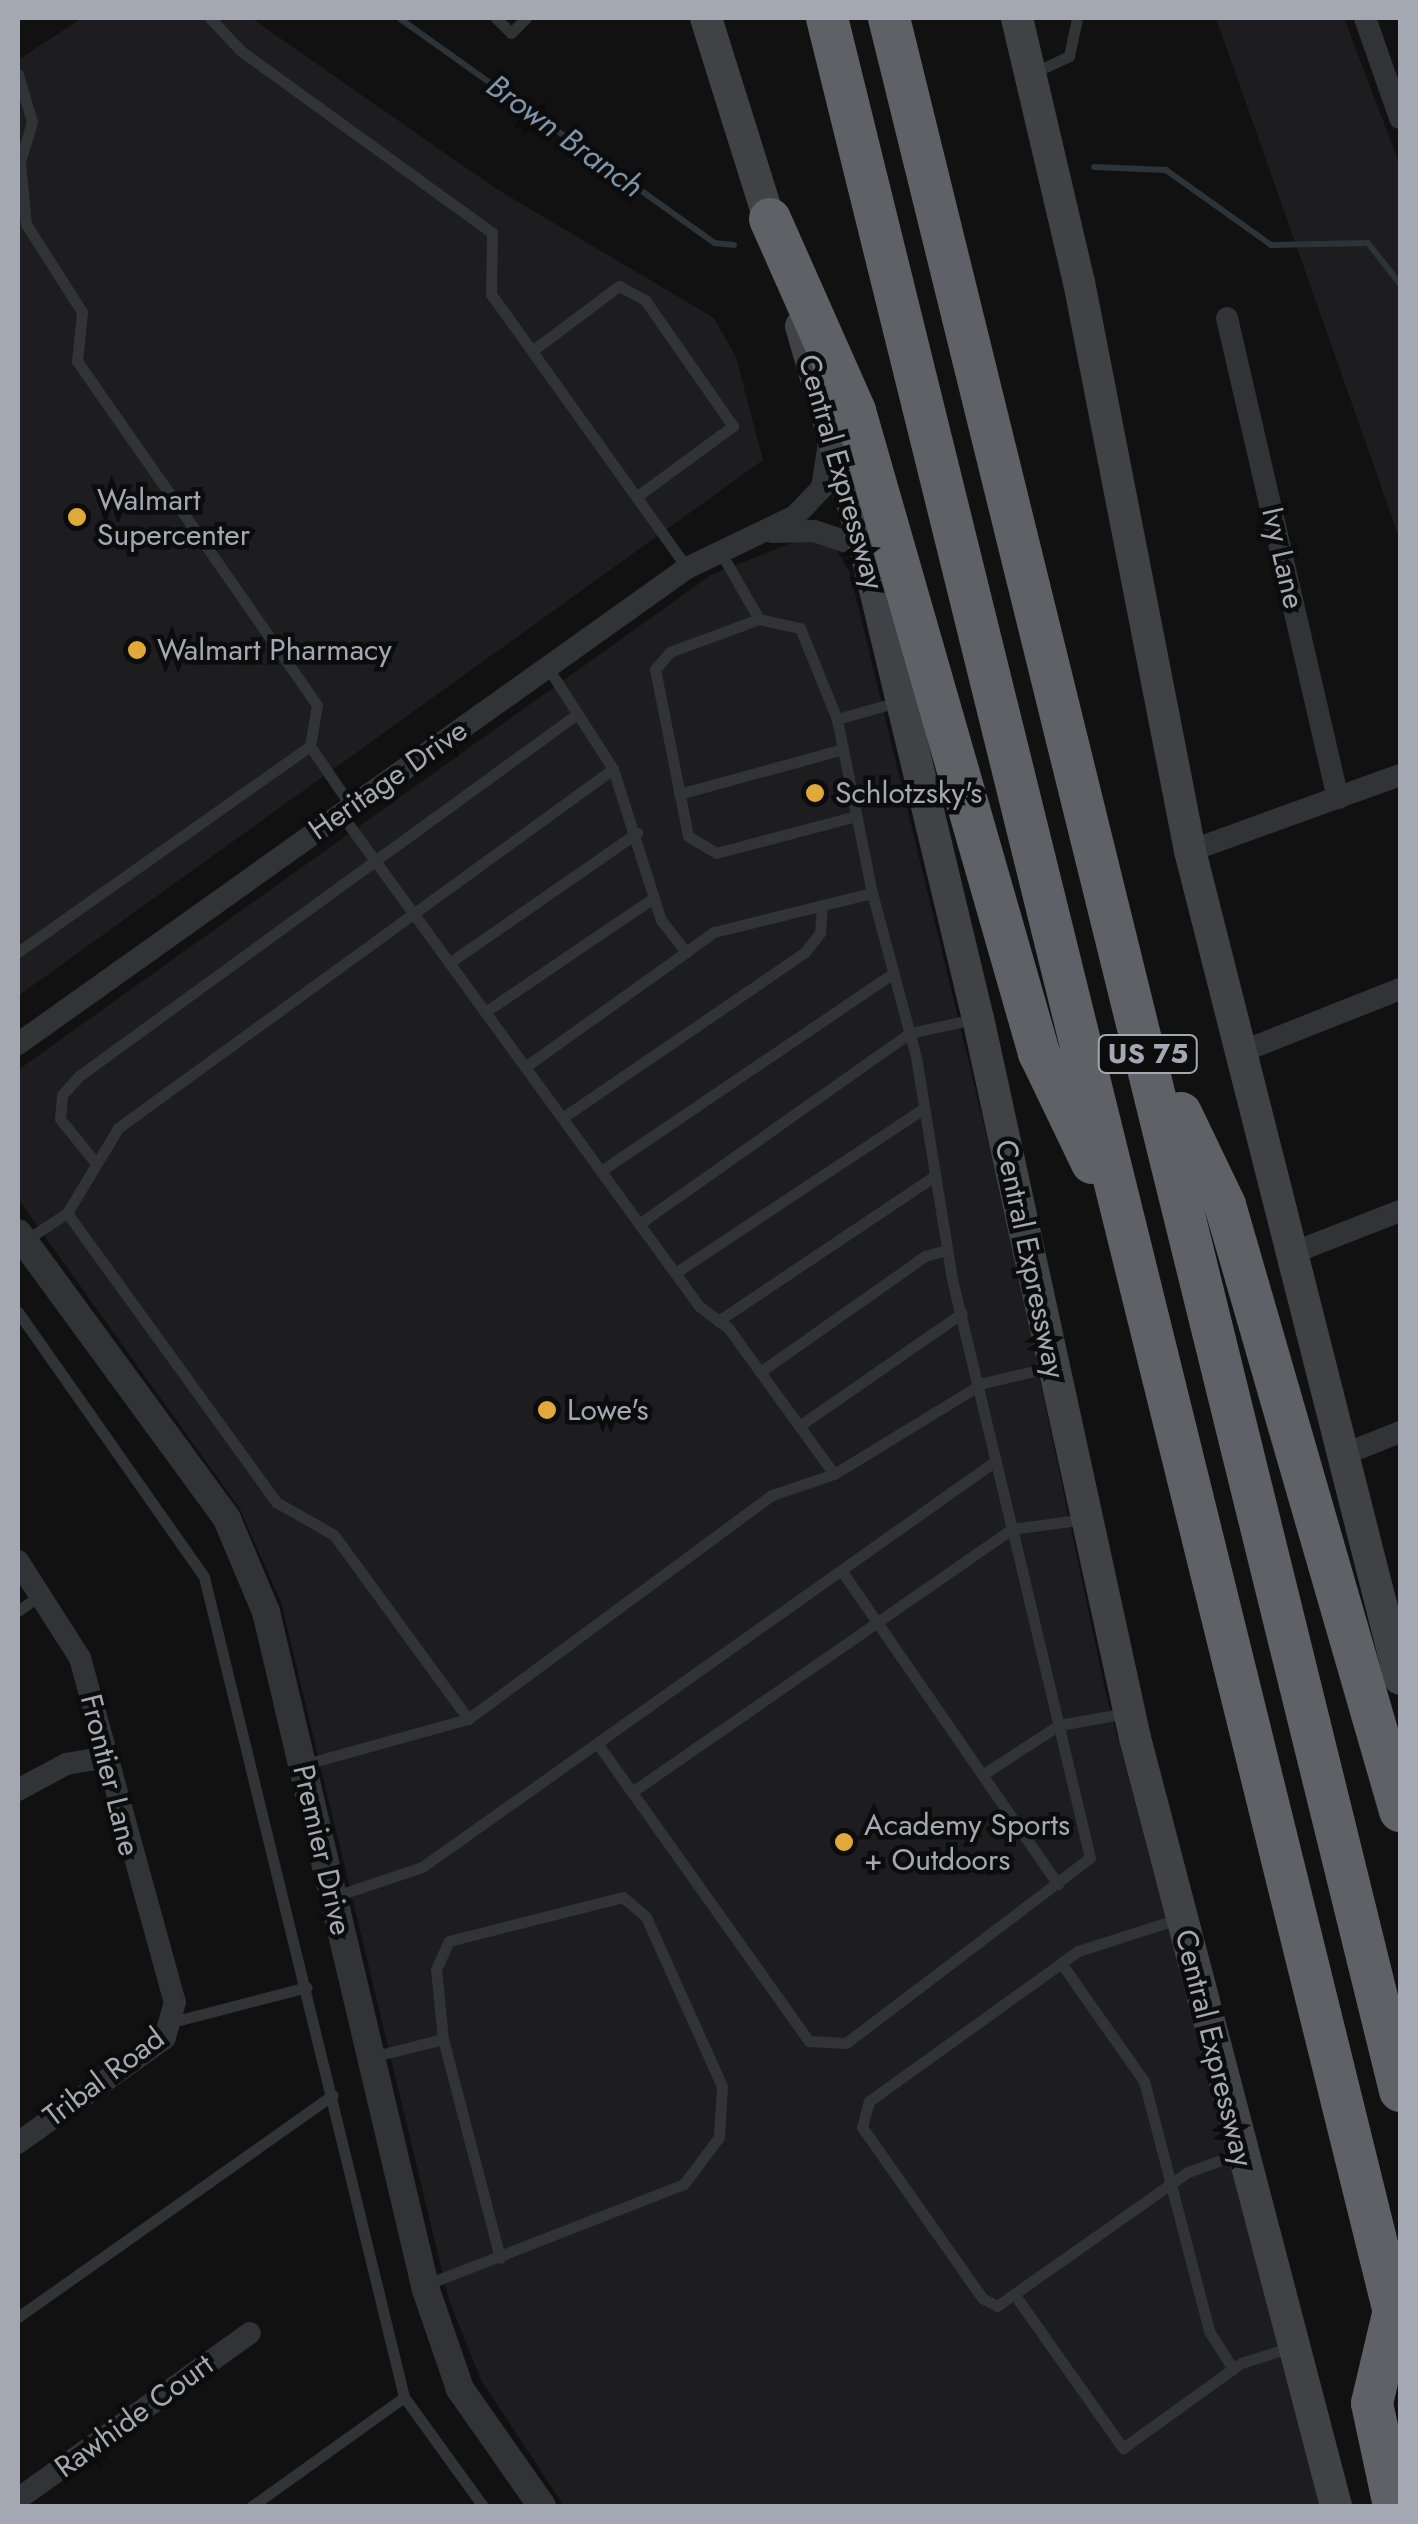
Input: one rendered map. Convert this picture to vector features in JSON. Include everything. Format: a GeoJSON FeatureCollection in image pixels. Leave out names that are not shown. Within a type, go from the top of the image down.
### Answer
{"type":"FeatureCollection","features":[{"type":"Feature","properties":{"kind":"highway","name":"US 75"},"geometry":{"type":"LineString","coordinates":[[827,18],[1397,2323]]}},
{"type":"Feature","properties":{"kind":"highway","name":"US 75"},"geometry":{"type":"LineString","coordinates":[[889,18],[1142,1031],[1400,2091]]}},
{"type":"Feature","properties":{"kind":"highway"},"geometry":{"type":"LineString","coordinates":[[770,220],[855,411],[1038,1053],[1130,1243]]}},
{"type":"Feature","properties":{"kind":"highway"},"geometry":{"type":"LineString","coordinates":[[1142,1031],[1225,1205],[1400,1811]]}},
{"type":"Feature","properties":{"kind":"highway"},"geometry":{"type":"LineString","coordinates":[[1394,2506],[1372,2403],[1397,2323]]}},
{"type":"Feature","properties":{"kind":"main road","name":"Central Expressway"},"geometry":{"type":"LineString","coordinates":[[706,18],[770,220],[865,548],[978,1018],[1129,1712],[1289,2348],[1336,2506]]}},
{"type":"Feature","properties":{"kind":"main road"},"geometry":{"type":"LineString","coordinates":[[1017,18],[1190,852],[1340,1456],[1396,1642],[1400,1679]]}},
{"type":"Feature","properties":{"kind":"street"},"geometry":{"type":"LineString","coordinates":[[1365,18],[1394,77],[1400,118]]}},
{"type":"Feature","properties":{"kind":"street","name":"Ivy Lane"},"geometry":{"type":"LineString","coordinates":[[1227,318],[1338,798]]}},
{"type":"Feature","properties":{"kind":"street","name":"Heritage Drive"},"geometry":{"type":"LineString","coordinates":[[18,1044],[687,568],[768,532],[822,488],[830,430]]}},
{"type":"Feature","properties":{"kind":"street","name":"Heritage Drive"},"geometry":{"type":"LineString","coordinates":[[768,532],[814,531],[865,548]]}},
{"type":"Feature","properties":{"kind":"street"},"geometry":{"type":"LineString","coordinates":[[1190,852],[1400,775]]}},
{"type":"Feature","properties":{"kind":"street"},"geometry":{"type":"LineString","coordinates":[[1241,1052],[1400,989]]}},
{"type":"Feature","properties":{"kind":"street"},"geometry":{"type":"LineString","coordinates":[[1290,1254],[1400,1211]]}},
{"type":"Feature","properties":{"kind":"street","name":"Premier Drive"},"geometry":{"type":"LineString","coordinates":[[21,1237],[227,1519],[266,1612],[425,2285],[460,2390],[542,2506]]}},
{"type":"Feature","properties":{"kind":"street"},"geometry":{"type":"LineString","coordinates":[[1340,1456],[1400,1432]]}},
{"type":"Feature","properties":{"kind":"street","name":"Frontier Lane"},"geometry":{"type":"LineString","coordinates":[[18,1561],[80,1658],[174,2012]]}},
{"type":"Feature","properties":{"kind":"street"},"geometry":{"type":"LineString","coordinates":[[18,1790],[66,1764],[106,1757]]}},
{"type":"Feature","properties":{"kind":"street","name":"Tribal Road"},"geometry":{"type":"LineString","coordinates":[[18,2143],[165,2038],[174,2012]]}},
{"type":"Feature","properties":{"kind":"street","name":"Rawhide Court"},"geometry":{"type":"LineString","coordinates":[[18,2499],[250,2333]]}},
{"type":"Feature","properties":{"kind":"lane"},"geometry":{"type":"LineString","coordinates":[[210,18],[241,51],[492,232],[491,294],[687,568]]}},
{"type":"Feature","properties":{"kind":"lane"},"geometry":{"type":"LineString","coordinates":[[496,18],[511,33],[526,18]]}},
{"type":"Feature","properties":{"kind":"lane"},"geometry":{"type":"LineString","coordinates":[[1031,73],[1068,56],[1077,18]]}},
{"type":"Feature","properties":{"kind":"lane"},"geometry":{"type":"LineString","coordinates":[[18,74],[32,122],[21,152],[26,224],[82,312],[77,361],[318,706],[310,746],[374,861],[675,1273],[760,1372],[834,1474]]}},
{"type":"Feature","properties":{"kind":"lane"},"geometry":{"type":"LineString","coordinates":[[532,351],[619,286],[646,300],[733,426],[636,497]]}},
{"type":"Feature","properties":{"kind":"lane"},"geometry":{"type":"LineString","coordinates":[[721,553],[759,619]]}},
{"type":"Feature","properties":{"kind":"lane"},"geometry":{"type":"LineString","coordinates":[[597,1743],[792,2020],[827,2048],[1090,1858],[996,1460],[983,1383],[946,1250],[910,1033],[872,892],[837,719],[800,628],[759,619],[670,652],[655,670],[688,836],[704,853],[856,816]]}},
{"type":"Feature","properties":{"kind":"lane"},"geometry":{"type":"LineString","coordinates":[[547,667],[613,769],[637,833],[652,898],[686,952]]}},
{"type":"Feature","properties":{"kind":"lane"},"geometry":{"type":"LineString","coordinates":[[837,719],[902,700]]}},
{"type":"Feature","properties":{"kind":"lane"},"geometry":{"type":"LineString","coordinates":[[95,1162],[60,1119],[70,1085],[577,714]]}},
{"type":"Feature","properties":{"kind":"lane"},"geometry":{"type":"LineString","coordinates":[[18,952],[310,746]]}},
{"type":"Feature","properties":{"kind":"lane"},"geometry":{"type":"LineString","coordinates":[[678,794],[842,748]]}},
{"type":"Feature","properties":{"kind":"lane"},"geometry":{"type":"LineString","coordinates":[[21,1237],[67,1212],[118,1128],[613,769]]}},
{"type":"Feature","properties":{"kind":"lane"},"geometry":{"type":"LineString","coordinates":[[449,963],[637,833]]}},
{"type":"Feature","properties":{"kind":"lane"},"geometry":{"type":"LineString","coordinates":[[525,1067],[714,932],[872,892]]}},
{"type":"Feature","properties":{"kind":"lane"},"geometry":{"type":"LineString","coordinates":[[485,1012],[652,898]]}},
{"type":"Feature","properties":{"kind":"lane"},"geometry":{"type":"LineString","coordinates":[[562,1118],[805,952],[820,933],[822,905]]}},
{"type":"Feature","properties":{"kind":"lane"},"geometry":{"type":"LineString","coordinates":[[601,1171],[893,973]]}},
{"type":"Feature","properties":{"kind":"lane"},"geometry":{"type":"LineString","coordinates":[[639,1224],[910,1033],[978,1018]]}},
{"type":"Feature","properties":{"kind":"lane"},"geometry":{"type":"LineString","coordinates":[[675,1273],[923,1109]]}},
{"type":"Feature","properties":{"kind":"lane"},"geometry":{"type":"LineString","coordinates":[[718,1320],[932,1177]]}},
{"type":"Feature","properties":{"kind":"lane"},"geometry":{"type":"LineString","coordinates":[[67,1212],[276,1502],[334,1535],[468,1719]]}},
{"type":"Feature","properties":{"kind":"lane"},"geometry":{"type":"LineString","coordinates":[[760,1372],[946,1250]]}},
{"type":"Feature","properties":{"kind":"lane"},"geometry":{"type":"LineString","coordinates":[[18,1312],[204,1576],[404,2398],[483,2506]]}},
{"type":"Feature","properties":{"kind":"lane"},"geometry":{"type":"LineString","coordinates":[[799,1426],[962,1313]]}},
{"type":"Feature","properties":{"kind":"lane"},"geometry":{"type":"LineString","coordinates":[[302,1765],[468,1719],[772,1495],[834,1474],[983,1383],[1053,1366]]}},
{"type":"Feature","properties":{"kind":"lane"},"geometry":{"type":"LineString","coordinates":[[333,1896],[422,1867],[996,1460]]}},
{"type":"Feature","properties":{"kind":"lane"},"geometry":{"type":"LineString","coordinates":[[632,1792],[1012,1529],[1087,1519]]}},
{"type":"Feature","properties":{"kind":"lane"},"geometry":{"type":"LineString","coordinates":[[840,1570],[1058,1884]]}},
{"type":"Feature","properties":{"kind":"lane"},"geometry":{"type":"LineString","coordinates":[[18,1611],[41,1594]]}},
{"type":"Feature","properties":{"kind":"lane"},"geometry":{"type":"LineString","coordinates":[[982,1775],[1059,1725],[1129,1712]]}},
{"type":"Feature","properties":{"kind":"lane"},"geometry":{"type":"LineString","coordinates":[[425,2285],[500,2258],[684,2184],[720,2137],[722,2086],[646,1918],[623,1897],[449,1940],[436,1969],[443,2039],[500,2258]]}},
{"type":"Feature","properties":{"kind":"lane"},"geometry":{"type":"LineString","coordinates":[[1180,1918],[1061,1964],[861,2112],[862,2127],[982,2298],[997,2306],[1017,2298],[1174,2182],[1240,2154]]}},
{"type":"Feature","properties":{"kind":"lane"},"geometry":{"type":"LineString","coordinates":[[1061,1964],[1144,2081],[1174,2182],[1208,2331],[1233,2369]]}},
{"type":"Feature","properties":{"kind":"lane"},"geometry":{"type":"LineString","coordinates":[[174,2012],[306,1987]]}},
{"type":"Feature","properties":{"kind":"lane"},"geometry":{"type":"LineString","coordinates":[[371,2057],[443,2039]]}},
{"type":"Feature","properties":{"kind":"lane"},"geometry":{"type":"LineString","coordinates":[[18,2318],[333,2095]]}},
{"type":"Feature","properties":{"kind":"lane"},"geometry":{"type":"LineString","coordinates":[[1017,2298],[1123,2448],[1233,2369],[1289,2348]]}},
{"type":"Feature","properties":{"kind":"lane"},"geometry":{"type":"LineString","coordinates":[[252,2506],[404,2398]]}},
{"type":"Feature","properties":{"kind":"shaded area"},"geometry":{"type":"Polygon","coordinates":[[[82,18],[251,18],[495,188],[714,318],[736,357],[763,460],[18,996],[18,60],[82,18]]]}},
{"type":"Feature","properties":{"kind":"shaded area"},"geometry":{"type":"Polygon","coordinates":[[[1216,18],[1344,18],[1400,165],[1400,540],[1216,18]]]}},
{"type":"Feature","properties":{"kind":"shaded area"},"geometry":{"type":"Polygon","coordinates":[[[801,539],[833,544],[850,573],[1000,1191],[1106,1694],[1322,2506],[564,2506],[481,2380],[449,2300],[281,1602],[240,1509],[18,1199],[18,1070],[711,575],[801,539]]]}},
{"type":"Feature","properties":{"kind":"waterway","name":"Brown Branch"},"geometry":{"type":"LineString","coordinates":[[399,18],[715,243],[734,245]]}},
{"type":"Feature","properties":{"kind":"waterway","name":"Brown Branch"},"geometry":{"type":"LineString","coordinates":[[1094,167],[1166,170],[1271,245],[1368,243],[1400,284]]}},
{"type":"Feature","properties":{"kind":"place","name":"Walmart Supercenter"},"geometry":{"type":"Point","coordinates":[77,517]}},
{"type":"Feature","properties":{"kind":"place","name":"Walmart Pharmacy"},"geometry":{"type":"Point","coordinates":[137,650]}},
{"type":"Feature","properties":{"kind":"place","name":"Schlotzsky's"},"geometry":{"type":"Point","coordinates":[815,793]}},
{"type":"Feature","properties":{"kind":"place","name":"Lowe's"},"geometry":{"type":"Point","coordinates":[547,1410]}},
{"type":"Feature","properties":{"kind":"place","name":"Academy Sports + Outdoors"},"geometry":{"type":"Point","coordinates":[844,1842]}}]}
